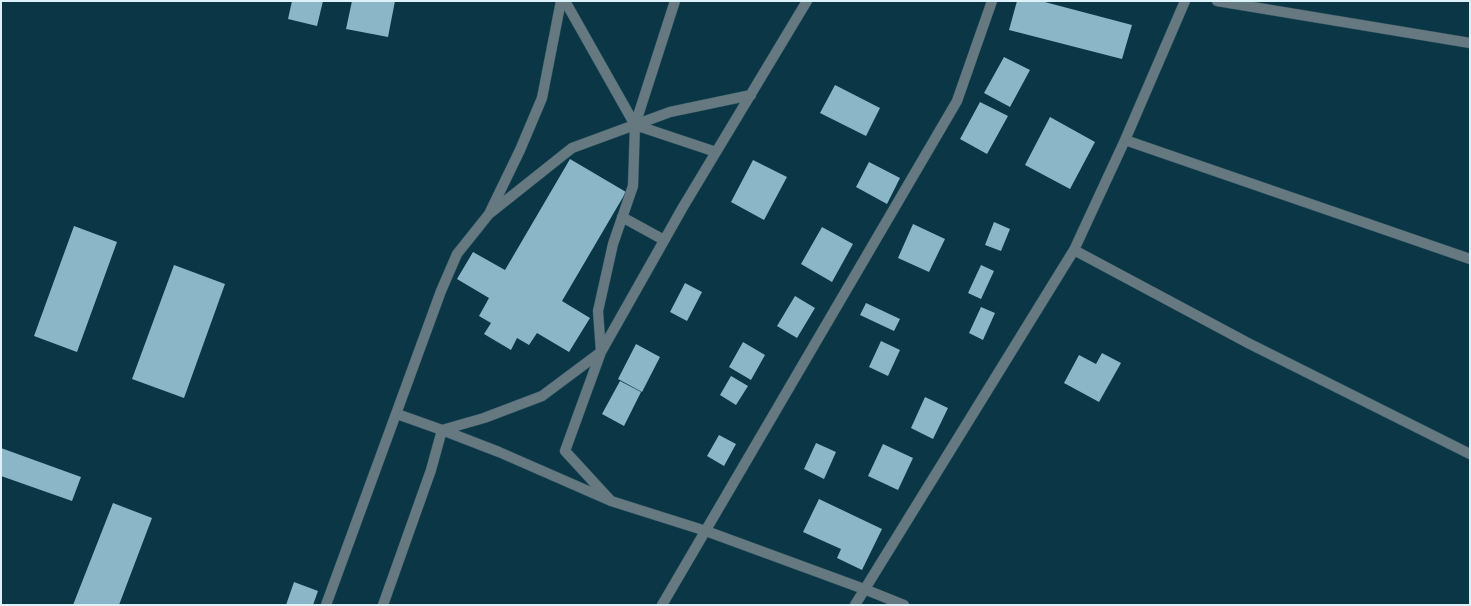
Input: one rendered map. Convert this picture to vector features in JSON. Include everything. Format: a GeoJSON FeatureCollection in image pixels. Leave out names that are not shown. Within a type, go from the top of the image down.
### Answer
{"type":"FeatureCollection","features":[{"type":"Feature","properties":{"kind":"street"},"geometry":{"type":"LineString","coordinates":[[326,605],[441,291],[457,254],[489,214],[520,150],[542,98],[561,1]]}},
{"type":"Feature","properties":{"kind":"street"},"geometry":{"type":"LineString","coordinates":[[565,1],[635,125],[716,152]]}},
{"type":"Feature","properties":{"kind":"street"},"geometry":{"type":"LineString","coordinates":[[601,352],[598,311],[613,244],[633,186],[635,125],[675,1]]}},
{"type":"Feature","properties":{"kind":"street"},"geometry":{"type":"LineString","coordinates":[[611,501],[565,451],[601,352],[664,240],[808,1]]}},
{"type":"Feature","properties":{"kind":"street"},"geometry":{"type":"LineString","coordinates":[[662,605],[957,101],[992,1]]}},
{"type":"Feature","properties":{"kind":"street"},"geometry":{"type":"LineString","coordinates":[[855,605],[1074,250],[1125,140],[1185,1]]}},
{"type":"Feature","properties":{"kind":"street"},"geometry":{"type":"LineString","coordinates":[[1217,1],[1470,43]]}},
{"type":"Feature","properties":{"kind":"street"},"geometry":{"type":"LineString","coordinates":[[489,214],[572,148],[670,112],[751,95]]}},
{"type":"Feature","properties":{"kind":"street"},"geometry":{"type":"LineString","coordinates":[[1125,140],[1470,259]]}},
{"type":"Feature","properties":{"kind":"street"},"geometry":{"type":"LineString","coordinates":[[622,217],[664,240]]}},
{"type":"Feature","properties":{"kind":"street"},"geometry":{"type":"LineString","coordinates":[[1074,250],[1248,343],[1470,454]]}},
{"type":"Feature","properties":{"kind":"street"},"geometry":{"type":"LineString","coordinates":[[442,430],[484,418],[542,396],[601,352]]}},
{"type":"Feature","properties":{"kind":"street"},"geometry":{"type":"LineString","coordinates":[[397,414],[498,452],[611,501],[706,531],[904,605]]}},
{"type":"Feature","properties":{"kind":"street"},"geometry":{"type":"LineString","coordinates":[[383,605],[431,470],[442,430]]}},
{"type":"Feature","properties":{"kind":"building"},"geometry":{"type":"Polygon","coordinates":[[[292,1],[323,1],[317,26],[288,19],[292,1]]]}},
{"type":"Feature","properties":{"kind":"building"},"geometry":{"type":"Polygon","coordinates":[[[352,1],[395,1],[388,37],[346,29],[352,1]]]}},
{"type":"Feature","properties":{"kind":"building"},"geometry":{"type":"Polygon","coordinates":[[[1017,1],[1041,1],[1132,25],[1122,59],[1009,30],[1017,1]]]}},
{"type":"Feature","properties":{"kind":"building"},"geometry":{"type":"Polygon","coordinates":[[[1004,57],[1030,70],[1010,107],[984,93],[1004,57]]]}},
{"type":"Feature","properties":{"kind":"building"},"geometry":{"type":"Polygon","coordinates":[[[835,85],[880,108],[866,136],[820,113],[835,85]]]}},
{"type":"Feature","properties":{"kind":"building"},"geometry":{"type":"Polygon","coordinates":[[[980,102],[1008,116],[987,154],[960,139],[980,102]]]}},
{"type":"Feature","properties":{"kind":"building"},"geometry":{"type":"Polygon","coordinates":[[[1050,117],[1095,142],[1070,189],[1025,165],[1050,117]]]}},
{"type":"Feature","properties":{"kind":"building"},"geometry":{"type":"Polygon","coordinates":[[[570,159],[626,192],[562,301],[590,318],[569,352],[537,333],[529,345],[517,338],[511,350],[484,334],[491,323],[479,316],[489,298],[457,279],[473,252],[505,270],[570,159]]]}},
{"type":"Feature","properties":{"kind":"building"},"geometry":{"type":"Polygon","coordinates":[[[753,160],[787,177],[764,220],[731,202],[753,160]]]}},
{"type":"Feature","properties":{"kind":"building"},"geometry":{"type":"Polygon","coordinates":[[[869,162],[900,178],[887,204],[856,187],[869,162]]]}},
{"type":"Feature","properties":{"kind":"building"},"geometry":{"type":"Polygon","coordinates":[[[994,222],[1010,229],[1001,251],[985,245],[994,222]]]}},
{"type":"Feature","properties":{"kind":"building"},"geometry":{"type":"Polygon","coordinates":[[[913,224],[945,239],[929,272],[898,258],[913,224]]]}},
{"type":"Feature","properties":{"kind":"building"},"geometry":{"type":"Polygon","coordinates":[[[74,226],[117,242],[77,352],[34,336],[74,226]]]}},
{"type":"Feature","properties":{"kind":"building"},"geometry":{"type":"Polygon","coordinates":[[[822,227],[853,244],[832,282],[801,264],[822,227]]]}},
{"type":"Feature","properties":{"kind":"building"},"geometry":{"type":"Polygon","coordinates":[[[174,265],[225,284],[184,398],[132,379],[174,265]]]}},
{"type":"Feature","properties":{"kind":"building"},"geometry":{"type":"Polygon","coordinates":[[[981,265],[994,271],[981,299],[968,293],[981,265]]]}},
{"type":"Feature","properties":{"kind":"building"},"geometry":{"type":"Polygon","coordinates":[[[685,283],[702,292],[687,321],[670,312],[685,283]]]}},
{"type":"Feature","properties":{"kind":"building"},"geometry":{"type":"Polygon","coordinates":[[[795,296],[815,308],[797,338],[777,326],[795,296]]]}},
{"type":"Feature","properties":{"kind":"building"},"geometry":{"type":"Polygon","coordinates":[[[866,303],[900,319],[894,331],[860,315],[866,303]]]}},
{"type":"Feature","properties":{"kind":"building"},"geometry":{"type":"Polygon","coordinates":[[[981,307],[995,313],[983,340],[969,333],[981,307]]]}},
{"type":"Feature","properties":{"kind":"building"},"geometry":{"type":"Polygon","coordinates":[[[881,341],[900,350],[888,376],[869,367],[881,341]]]}},
{"type":"Feature","properties":{"kind":"building"},"geometry":{"type":"Polygon","coordinates":[[[743,342],[765,355],[751,380],[729,367],[743,342]]]}},
{"type":"Feature","properties":{"kind":"building"},"geometry":{"type":"Polygon","coordinates":[[[636,344],[660,357],[642,392],[618,379],[636,344]]]}},
{"type":"Feature","properties":{"kind":"building"},"geometry":{"type":"Polygon","coordinates":[[[1102,353],[1121,363],[1099,402],[1064,383],[1079,355],[1096,364],[1102,353]]]}},
{"type":"Feature","properties":{"kind":"building"},"geometry":{"type":"Polygon","coordinates":[[[731,376],[748,386],[736,405],[720,395],[731,376]]]}},
{"type":"Feature","properties":{"kind":"building"},"geometry":{"type":"Polygon","coordinates":[[[620,381],[641,392],[624,426],[602,414],[620,381]]]}},
{"type":"Feature","properties":{"kind":"building"},"geometry":{"type":"Polygon","coordinates":[[[925,397],[948,408],[933,439],[911,428],[925,397]]]}},
{"type":"Feature","properties":{"kind":"building"},"geometry":{"type":"Polygon","coordinates":[[[719,435],[736,444],[724,466],[707,456],[719,435]]]}},
{"type":"Feature","properties":{"kind":"building"},"geometry":{"type":"Polygon","coordinates":[[[816,443],[836,452],[824,479],[804,469],[816,443]]]}},
{"type":"Feature","properties":{"kind":"building"},"geometry":{"type":"Polygon","coordinates":[[[883,444],[913,458],[898,490],[868,476],[883,444]]]}},
{"type":"Feature","properties":{"kind":"building"},"geometry":{"type":"Polygon","coordinates":[[[1,448],[81,477],[72,501],[1,476],[1,448]]]}},
{"type":"Feature","properties":{"kind":"building"},"geometry":{"type":"Polygon","coordinates":[[[819,499],[882,529],[862,570],[837,558],[841,549],[803,532],[819,499]]]}},
{"type":"Feature","properties":{"kind":"building"},"geometry":{"type":"Polygon","coordinates":[[[113,503],[152,518],[119,605],[73,605],[113,503]]]}},
{"type":"Feature","properties":{"kind":"building"},"geometry":{"type":"Polygon","coordinates":[[[294,582],[318,591],[313,605],[286,605],[294,582]]]}}]}
